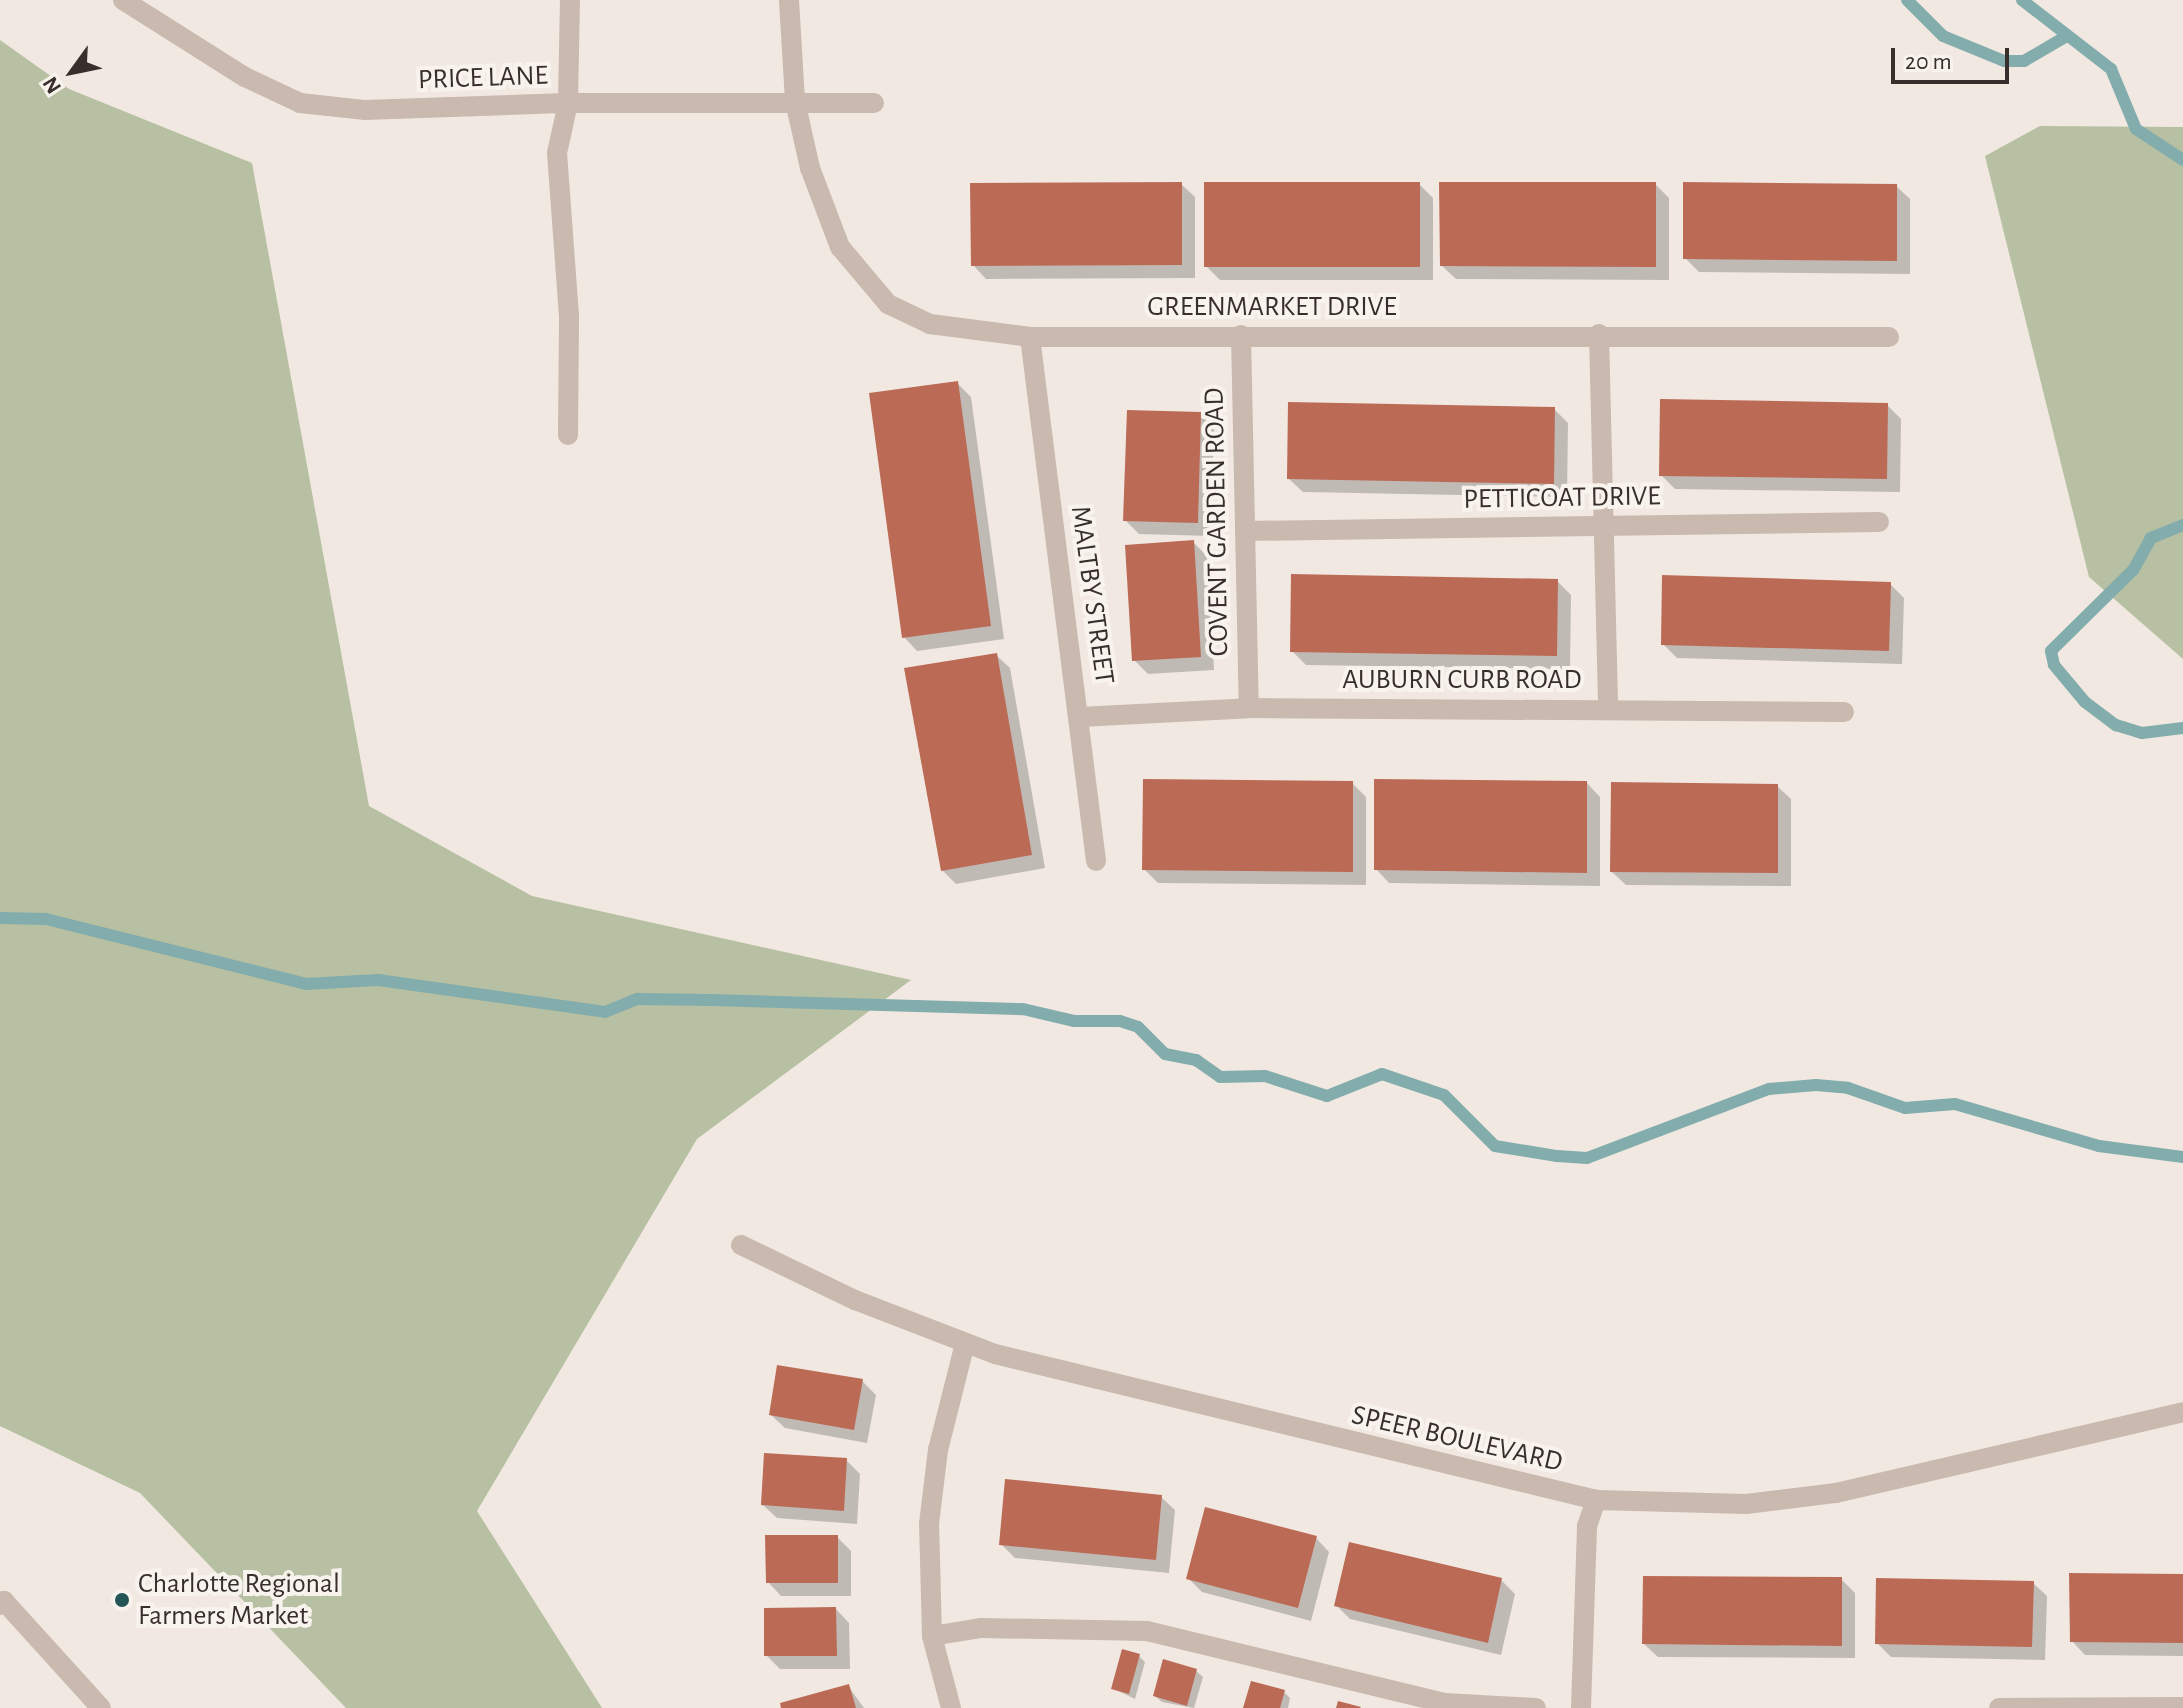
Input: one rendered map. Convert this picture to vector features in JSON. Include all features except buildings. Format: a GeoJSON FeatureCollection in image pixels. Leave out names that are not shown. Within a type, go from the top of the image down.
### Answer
{"type":"FeatureCollection","features":[{"type":"Feature","properties":{"kind":"street","name":"PRICE LANE"},"geometry":{"type":"LineString","coordinates":[[123,0],[245,77],[300,103],[364,110],[568,103],[874,103]]}},
{"type":"Feature","properties":{"kind":"street"},"geometry":{"type":"LineString","coordinates":[[568,435],[569,316],[557,153],[568,103],[570,0]]}},
{"type":"Feature","properties":{"kind":"street","name":"GREENMARKET DRIVE"},"geometry":{"type":"LineString","coordinates":[[789,0],[795,101],[810,168],[840,247],[888,304],[930,324],[1030,337],[1599,334],[1889,337]]}},
{"type":"Feature","properties":{"kind":"street"},"geometry":{"type":"LineString","coordinates":[[1599,334],[1606,524],[1608,709]]}},
{"type":"Feature","properties":{"kind":"street","name":"COVENT GARDEN ROAD"},"geometry":{"type":"LineString","coordinates":[[1241,335],[1249,708]]}},
{"type":"Feature","properties":{"kind":"street","name":"MALTBY STREET"},"geometry":{"type":"LineString","coordinates":[[1030,337],[1096,861]]}},
{"type":"Feature","properties":{"kind":"street","name":"PETTICOAT DRIVE"},"geometry":{"type":"LineString","coordinates":[[1245,531],[1879,522]]}},
{"type":"Feature","properties":{"kind":"street","name":"AUBURN CURB ROAD"},"geometry":{"type":"LineString","coordinates":[[1080,717],[1249,708],[1844,712]]}},
{"type":"Feature","properties":{"kind":"street","name":"SPEER BOULEVARD"},"geometry":{"type":"LineString","coordinates":[[741,1245],[855,1300],[965,1343],[1050,1368],[1596,1500],[1746,1504],[1836,1493],[2183,1412]]}},
{"type":"Feature","properties":{"kind":"street"},"geometry":{"type":"LineString","coordinates":[[951,1708],[932,1636],[929,1524],[938,1450],[965,1343]]}},
{"type":"Feature","properties":{"kind":"street"},"geometry":{"type":"LineString","coordinates":[[1581,1708],[1587,1526],[1596,1500]]}},
{"type":"Feature","properties":{"kind":"street"},"geometry":{"type":"LineString","coordinates":[[0,1605],[4,1601],[101,1708]]}},
{"type":"Feature","properties":{"kind":"street"},"geometry":{"type":"LineString","coordinates":[[932,1636],[981,1628],[1147,1631],[1444,1703],[1536,1708]]}},
{"type":"Feature","properties":{"kind":"street"},"geometry":{"type":"LineString","coordinates":[[1999,1708],[2183,1707]]}},
{"type":"Feature","properties":{"kind":"green space"},"geometry":{"type":"Polygon","coordinates":[[[0,40],[69,89],[252,163],[369,806],[532,896],[911,980],[697,1139],[477,1511],[602,1708],[346,1708],[140,1493],[0,1426],[0,40]]]}},
{"type":"Feature","properties":{"kind":"green space"},"geometry":{"type":"Polygon","coordinates":[[[2040,126],[2183,127],[2183,659],[2089,577],[1985,156],[2040,126]]]}},
{"type":"Feature","properties":{"kind":"waterway"},"geometry":{"type":"LineString","coordinates":[[1907,0],[1943,36],[2004,61],[2024,61],[2065,37]]}},
{"type":"Feature","properties":{"kind":"waterway"},"geometry":{"type":"LineString","coordinates":[[2022,0],[2111,69],[2136,129],[2183,160]]}},
{"type":"Feature","properties":{"kind":"waterway"},"geometry":{"type":"LineString","coordinates":[[2183,525],[2151,538],[2133,570],[2051,651],[2054,665],[2085,702],[2116,725],[2142,733],[2183,728]]}},
{"type":"Feature","properties":{"kind":"waterway"},"geometry":{"type":"LineString","coordinates":[[0,918],[46,919],[306,984],[378,980],[605,1012],[637,999],[711,1000],[1023,1009],[1074,1021],[1120,1021],[1138,1027],[1165,1054],[1196,1060],[1220,1077],[1265,1076],[1327,1096],[1382,1074],[1444,1095],[1495,1146],[1557,1156],[1587,1158],[1769,1089],[1816,1085],[1848,1088],[1905,1108],[1955,1104],[2099,1146],[2183,1157]]}},
{"type":"Feature","properties":{"kind":"place","name":"Charlotte Regional Farmers Market"},"geometry":{"type":"Point","coordinates":[122,1600]}}]}
